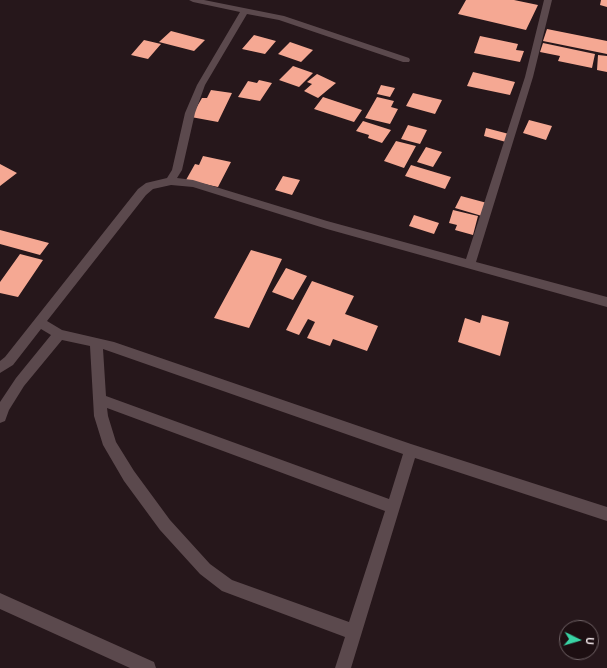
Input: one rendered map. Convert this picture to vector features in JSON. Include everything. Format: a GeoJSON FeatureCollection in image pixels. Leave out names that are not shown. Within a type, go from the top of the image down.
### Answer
{"type":"FeatureCollection","features":[{"type":"Feature","properties":{"kind":"street"},"geometry":{"type":"LineString","coordinates":[[193,0],[281,18],[406,60]]}},
{"type":"Feature","properties":{"kind":"street"},"geometry":{"type":"LineString","coordinates":[[470,264],[529,77],[548,0]]}},
{"type":"Feature","properties":{"kind":"street"},"geometry":{"type":"LineString","coordinates":[[171,181],[177,170],[182,154],[190,113],[201,85],[245,11]]}},
{"type":"Feature","properties":{"kind":"street"},"geometry":{"type":"LineString","coordinates":[[0,368],[9,361],[142,192],[150,186],[171,181],[193,184],[327,225],[607,302]]}},
{"type":"Feature","properties":{"kind":"street"},"geometry":{"type":"LineString","coordinates":[[39,322],[58,334],[114,347],[411,450],[607,514]]}},
{"type":"Feature","properties":{"kind":"street"},"geometry":{"type":"LineString","coordinates":[[0,418],[4,407],[20,382],[58,334]]}},
{"type":"Feature","properties":{"kind":"street"},"geometry":{"type":"LineString","coordinates":[[96,343],[101,416],[110,445],[129,476],[165,525],[205,569],[227,586],[354,632]]}},
{"type":"Feature","properties":{"kind":"street"},"geometry":{"type":"LineString","coordinates":[[100,400],[393,507]]}},
{"type":"Feature","properties":{"kind":"street"},"geometry":{"type":"LineString","coordinates":[[343,668],[411,450]]}},
{"type":"Feature","properties":{"kind":"street"},"geometry":{"type":"LineString","coordinates":[[0,601],[148,668]]}},
{"type":"Feature","properties":{"kind":"building"},"geometry":{"type":"Polygon","coordinates":[[[466,0],[514,0],[538,5],[526,30],[458,14],[466,0]]]}},
{"type":"Feature","properties":{"kind":"building"},"geometry":{"type":"Polygon","coordinates":[[[601,0],[607,0],[607,7],[600,5],[601,0]]]}},
{"type":"Feature","properties":{"kind":"building"},"geometry":{"type":"Polygon","coordinates":[[[547,29],[607,41],[607,54],[543,41],[547,29]]]}},
{"type":"Feature","properties":{"kind":"building"},"geometry":{"type":"Polygon","coordinates":[[[171,31],[205,40],[194,51],[159,42],[171,31]]]}},
{"type":"Feature","properties":{"kind":"building"},"geometry":{"type":"Polygon","coordinates":[[[254,35],[276,41],[265,54],[242,49],[254,35]]]}},
{"type":"Feature","properties":{"kind":"building"},"geometry":{"type":"Polygon","coordinates":[[[480,36],[518,44],[516,50],[524,51],[520,62],[474,53],[480,36]]]}},
{"type":"Feature","properties":{"kind":"building"},"geometry":{"type":"Polygon","coordinates":[[[144,40],[161,44],[148,59],[131,55],[144,40]]]}},
{"type":"Feature","properties":{"kind":"building"},"geometry":{"type":"Polygon","coordinates":[[[290,42],[313,50],[301,62],[278,54],[290,42]]]}},
{"type":"Feature","properties":{"kind":"building"},"geometry":{"type":"Polygon","coordinates":[[[543,43],[595,54],[592,68],[558,61],[560,56],[540,52],[543,43]]]}},
{"type":"Feature","properties":{"kind":"building"},"geometry":{"type":"Polygon","coordinates":[[[598,55],[607,56],[607,72],[597,70],[598,55]]]}},
{"type":"Feature","properties":{"kind":"building"},"geometry":{"type":"Polygon","coordinates":[[[293,66],[313,73],[299,87],[279,80],[293,66]]]}},
{"type":"Feature","properties":{"kind":"building"},"geometry":{"type":"Polygon","coordinates":[[[473,72],[515,82],[510,95],[467,86],[473,72]]]}},
{"type":"Feature","properties":{"kind":"building"},"geometry":{"type":"Polygon","coordinates":[[[317,74],[336,83],[318,98],[304,91],[312,84],[307,82],[317,74]]]}},
{"type":"Feature","properties":{"kind":"building"},"geometry":{"type":"Polygon","coordinates":[[[259,80],[272,83],[260,101],[238,97],[248,81],[257,83],[259,80]]]}},
{"type":"Feature","properties":{"kind":"building"},"geometry":{"type":"Polygon","coordinates":[[[381,85],[395,88],[390,97],[377,94],[381,85]]]}},
{"type":"Feature","properties":{"kind":"building"},"geometry":{"type":"Polygon","coordinates":[[[211,90],[232,93],[218,122],[191,117],[202,98],[207,98],[211,90]]]}},
{"type":"Feature","properties":{"kind":"building"},"geometry":{"type":"Polygon","coordinates":[[[413,93],[442,100],[435,114],[406,106],[413,93]]]}},
{"type":"Feature","properties":{"kind":"building"},"geometry":{"type":"Polygon","coordinates":[[[323,97],[362,110],[354,122],[314,109],[323,97]]]}},
{"type":"Feature","properties":{"kind":"building"},"geometry":{"type":"Polygon","coordinates":[[[377,97],[394,101],[391,107],[398,109],[390,124],[365,118],[377,97]]]}},
{"type":"Feature","properties":{"kind":"building"},"geometry":{"type":"Polygon","coordinates":[[[529,120],[552,126],[546,140],[523,133],[529,120]]]}},
{"type":"Feature","properties":{"kind":"building"},"geometry":{"type":"Polygon","coordinates":[[[363,121],[391,130],[382,143],[368,138],[369,135],[356,131],[363,121]]]}},
{"type":"Feature","properties":{"kind":"building"},"geometry":{"type":"Polygon","coordinates":[[[408,125],[427,130],[420,144],[401,139],[408,125]]]}},
{"type":"Feature","properties":{"kind":"building"},"geometry":{"type":"Polygon","coordinates":[[[486,128],[509,134],[506,142],[484,136],[486,128]]]}},
{"type":"Feature","properties":{"kind":"building"},"geometry":{"type":"Polygon","coordinates":[[[396,141],[416,146],[404,168],[384,161],[396,141]]]}},
{"type":"Feature","properties":{"kind":"building"},"geometry":{"type":"Polygon","coordinates":[[[426,147],[442,152],[433,167],[417,162],[426,147]]]}},
{"type":"Feature","properties":{"kind":"building"},"geometry":{"type":"Polygon","coordinates":[[[203,156],[231,162],[218,187],[186,180],[195,164],[199,165],[203,156]]]}},
{"type":"Feature","properties":{"kind":"building"},"geometry":{"type":"Polygon","coordinates":[[[0,164],[17,173],[0,186],[0,164]]]}},
{"type":"Feature","properties":{"kind":"building"},"geometry":{"type":"Polygon","coordinates":[[[411,165],[451,177],[445,189],[405,176],[411,165]]]}},
{"type":"Feature","properties":{"kind":"building"},"geometry":{"type":"Polygon","coordinates":[[[283,176],[300,180],[292,195],[275,190],[283,176]]]}},
{"type":"Feature","properties":{"kind":"building"},"geometry":{"type":"Polygon","coordinates":[[[461,196],[487,203],[482,216],[455,208],[461,196]]]}},
{"type":"Feature","properties":{"kind":"building"},"geometry":{"type":"Polygon","coordinates":[[[453,210],[478,216],[473,235],[455,230],[457,225],[449,223],[453,210]]]}},
{"type":"Feature","properties":{"kind":"building"},"geometry":{"type":"Polygon","coordinates":[[[414,215],[439,223],[434,234],[409,226],[414,215]]]}},
{"type":"Feature","properties":{"kind":"building"},"geometry":{"type":"Polygon","coordinates":[[[0,230],[49,243],[40,255],[0,244],[0,230]]]}},
{"type":"Feature","properties":{"kind":"building"},"geometry":{"type":"Polygon","coordinates":[[[251,250],[282,259],[249,328],[214,318],[251,250]]]}},
{"type":"Feature","properties":{"kind":"building"},"geometry":{"type":"Polygon","coordinates":[[[20,254],[43,260],[18,297],[0,293],[0,282],[20,254]]]}},
{"type":"Feature","properties":{"kind":"building"},"geometry":{"type":"Polygon","coordinates":[[[286,268],[307,276],[293,300],[272,292],[286,268]]]}},
{"type":"Feature","properties":{"kind":"building"},"geometry":{"type":"Polygon","coordinates":[[[312,281],[354,296],[345,314],[378,326],[367,351],[333,339],[330,346],[307,338],[315,322],[308,319],[299,335],[286,330],[312,281]]]}},
{"type":"Feature","properties":{"kind":"building"},"geometry":{"type":"Polygon","coordinates":[[[482,315],[509,322],[500,356],[458,342],[465,318],[480,323],[482,315]]]}}]}
